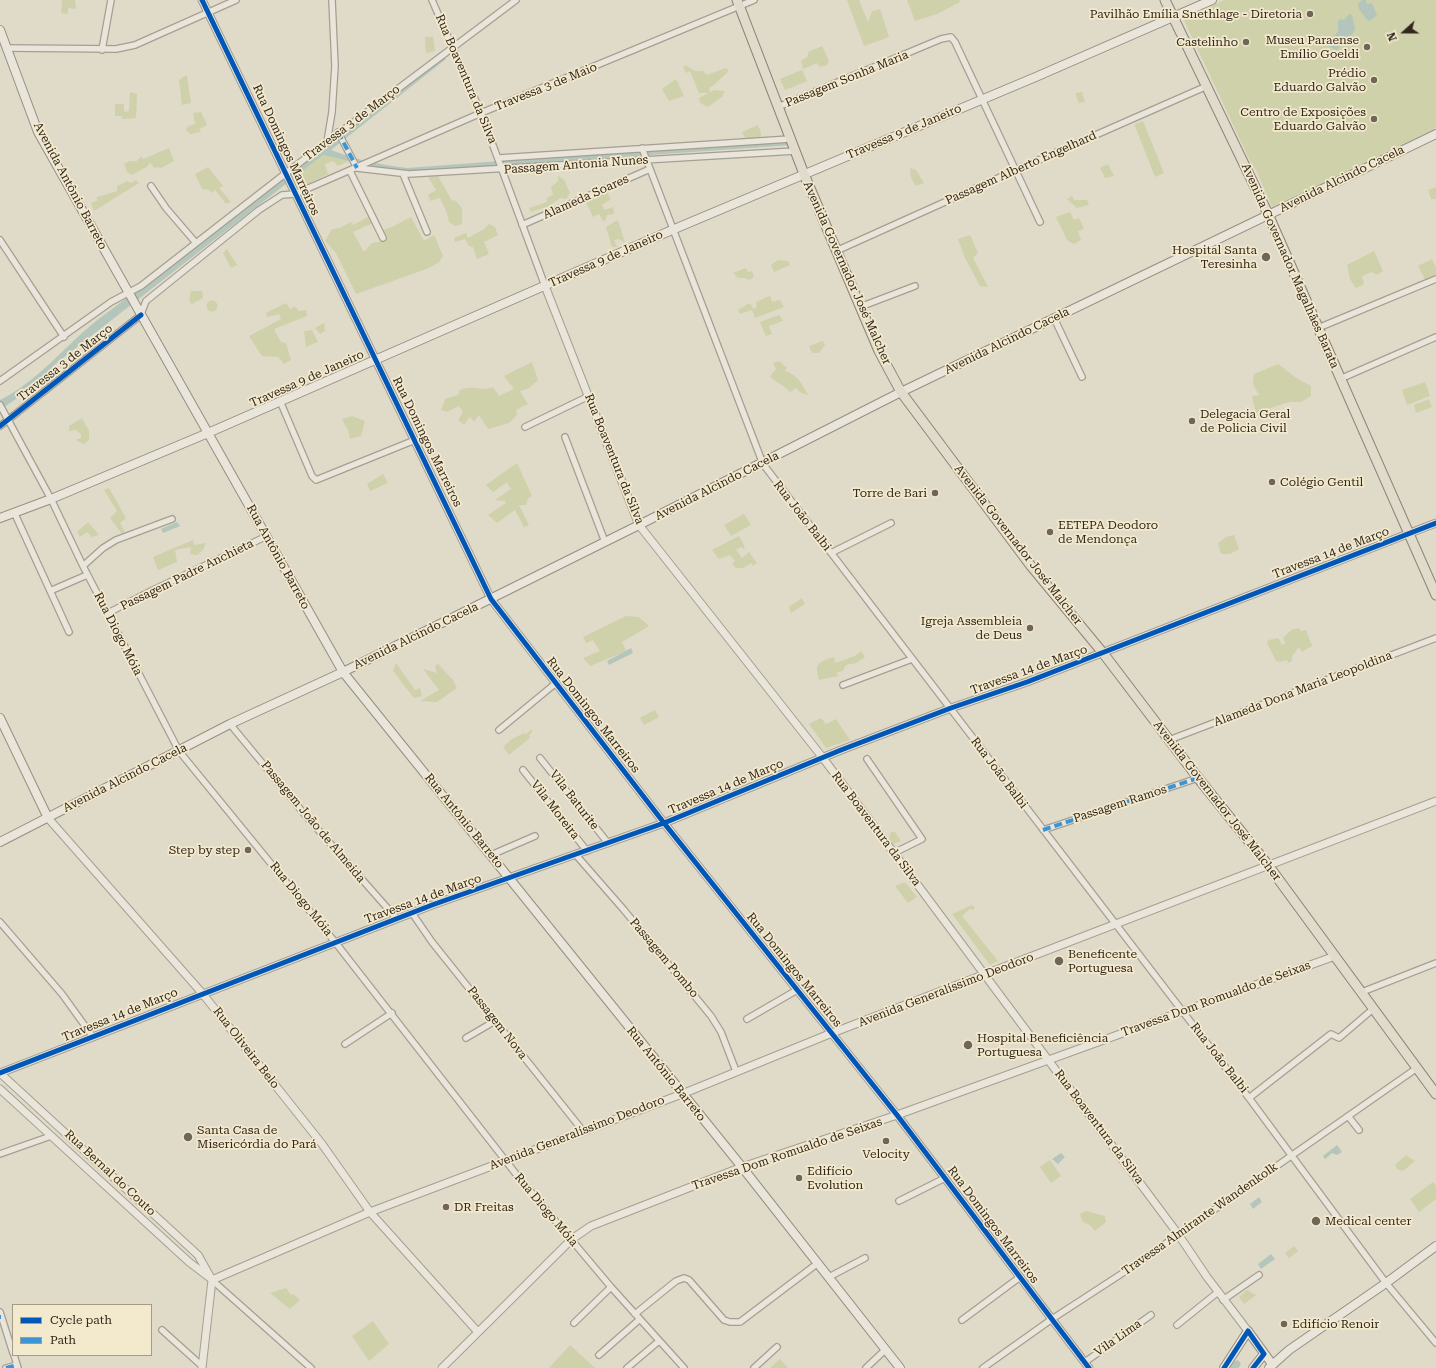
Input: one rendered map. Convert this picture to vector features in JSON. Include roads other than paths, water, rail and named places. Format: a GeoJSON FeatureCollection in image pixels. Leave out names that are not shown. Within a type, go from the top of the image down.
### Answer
{"type":"FeatureCollection","features":[{"type":"Feature","properties":{"kind":"main road","name":"Avenida Governador Magalhães Barata"},"geometry":{"type":"LineString","coordinates":[[1165,0],[1268,214],[1340,379],[1410,533],[1436,595]]}},
{"type":"Feature","properties":{"kind":"main road","name":"Travessa 9 de Janeiro"},"geometry":{"type":"LineString","coordinates":[[0,518],[51,499],[208,433],[672,230],[1212,0]]}},
{"type":"Feature","properties":{"kind":"main road","name":"Avenida Governador José Malcher"},"geometry":{"type":"LineString","coordinates":[[738,3],[790,139],[836,251],[879,351],[901,392],[1031,566],[1103,653],[1198,778],[1268,865],[1436,1094]]}},
{"type":"Feature","properties":{"kind":"main road","name":"Avenida Antônio Barreto"},"geometry":{"type":"LineString","coordinates":[[0,30],[38,132],[141,314]]}},
{"type":"Feature","properties":{"kind":"main road","name":"Avenida Alcindo Cacela"},"geometry":{"type":"LineString","coordinates":[[0,842],[230,724],[343,672],[639,526],[901,392],[1436,134]]}},
{"type":"Feature","properties":{"kind":"main road","name":"Rua Antônio Barreto"},"geometry":{"type":"LineString","coordinates":[[141,314],[343,672],[742,1167],[900,1368]]}},
{"type":"Feature","properties":{"kind":"main road","name":"Rua Oliveira Belo"},"geometry":{"type":"LineString","coordinates":[[0,718],[48,818]]}},
{"type":"Feature","properties":{"kind":"main road"},"geometry":{"type":"LineString","coordinates":[[1272,1367],[1289,1350],[1386,1283],[1436,1246]]}},
{"type":"Feature","properties":{"kind":"main road"},"geometry":{"type":"LineString","coordinates":[[1224,1368],[1248,1331]]}},
{"type":"Feature","properties":{"kind":"main road","name":"Rua Boaventura da Silva"},"geometry":{"type":"LineString","coordinates":[[1248,1331],[1272,1367]]}},
{"type":"Feature","properties":{"kind":"main road"},"geometry":{"type":"LineString","coordinates":[[1253,1368],[1264,1354]]}},
{"type":"Feature","properties":{"kind":"street"},"geometry":{"type":"LineString","coordinates":[[102,50],[110,0]]}},
{"type":"Feature","properties":{"kind":"street","name":"Rua Domingos Marreiros"},"geometry":{"type":"LineString","coordinates":[[202,0],[491,599],[664,823],[897,1115],[1089,1368]]}},
{"type":"Feature","properties":{"kind":"street"},"geometry":{"type":"LineString","coordinates":[[7,48],[102,50],[135,45],[236,0]]}},
{"type":"Feature","properties":{"kind":"street"},"geometry":{"type":"LineString","coordinates":[[327,142],[332,112],[335,66],[332,0]]}},
{"type":"Feature","properties":{"kind":"street","name":"Rua Boaventura da Silva"},"geometry":{"type":"LineString","coordinates":[[432,0],[499,158],[502,170],[545,286],[639,526],[823,758],[1178,1234],[1223,1300],[1248,1331]]}},
{"type":"Feature","properties":{"kind":"street","name":"Travessa 3 de Março"},"geometry":{"type":"LineString","coordinates":[[0,381],[141,286],[286,173],[327,142],[340,136],[516,0]]}},
{"type":"Feature","properties":{"kind":"street","name":"Travessa 3 de Maio"},"geometry":{"type":"LineString","coordinates":[[294,192],[350,171],[358,165],[382,157],[738,3],[754,0]]}},
{"type":"Feature","properties":{"kind":"street","name":"Passagem Sonha Maria"},"geometry":{"type":"LineString","coordinates":[[778,107],[916,51],[948,36],[953,38],[982,99]]}},
{"type":"Feature","properties":{"kind":"street","name":"Passagem Alberto Engelhard"},"geometry":{"type":"LineString","coordinates":[[836,251],[1207,86]]}},
{"type":"Feature","properties":{"kind":"street"},"geometry":{"type":"LineString","coordinates":[[982,99],[1040,222]]}},
{"type":"Feature","properties":{"kind":"street"},"geometry":{"type":"LineString","coordinates":[[340,136],[351,157],[358,165]]}},
{"type":"Feature","properties":{"kind":"street"},"geometry":{"type":"LineString","coordinates":[[499,158],[790,139]]}},
{"type":"Feature","properties":{"kind":"street","name":"Rua João Balbi"},"geometry":{"type":"LineString","coordinates":[[642,148],[762,464],[951,708],[1249,1098],[1386,1283],[1436,1343]]}},
{"type":"Feature","properties":{"kind":"street","name":"Passagem Antonia Nunes"},"geometry":{"type":"LineString","coordinates":[[358,165],[403,174],[502,170],[646,159],[795,151]]}},
{"type":"Feature","properties":{"kind":"street","name":"Alameda Soares"},"geometry":{"type":"LineString","coordinates":[[522,225],[650,169]]}},
{"type":"Feature","properties":{"kind":"street"},"geometry":{"type":"LineString","coordinates":[[350,171],[383,238]]}},
{"type":"Feature","properties":{"kind":"street"},"geometry":{"type":"LineString","coordinates":[[403,174],[427,232]]}},
{"type":"Feature","properties":{"kind":"street"},"geometry":{"type":"LineString","coordinates":[[151,186],[166,208],[196,243]]}},
{"type":"Feature","properties":{"kind":"street","name":"Travessa 3 de Março"},"geometry":{"type":"LineString","coordinates":[[0,426],[8,418],[141,314],[146,301],[259,210],[282,195],[294,192]]}},
{"type":"Feature","properties":{"kind":"street"},"geometry":{"type":"LineString","coordinates":[[0,240],[64,337]]}},
{"type":"Feature","properties":{"kind":"street"},"geometry":{"type":"LineString","coordinates":[[1318,328],[1436,279]]}},
{"type":"Feature","properties":{"kind":"street"},"geometry":{"type":"LineString","coordinates":[[860,307],[915,286]]}},
{"type":"Feature","properties":{"kind":"street"},"geometry":{"type":"LineString","coordinates":[[1054,318],[1082,377]]}},
{"type":"Feature","properties":{"kind":"street"},"geometry":{"type":"LineString","coordinates":[[1340,379],[1436,337]]}},
{"type":"Feature","properties":{"kind":"street"},"geometry":{"type":"LineString","coordinates":[[525,427],[589,396]]}},
{"type":"Feature","properties":{"kind":"street"},"geometry":{"type":"LineString","coordinates":[[280,402],[312,476],[316,480],[415,440]]}},
{"type":"Feature","properties":{"kind":"street","name":"Rua Diogo Móia"},"geometry":{"type":"LineString","coordinates":[[0,405],[51,499],[83,566],[179,751],[392,1013],[506,1160],[611,1287],[684,1368]]}},
{"type":"Feature","properties":{"kind":"street"},"geometry":{"type":"LineString","coordinates":[[565,437],[605,542]]}},
{"type":"Feature","properties":{"kind":"street"},"geometry":{"type":"LineString","coordinates":[[14,512],[68,632]]}},
{"type":"Feature","properties":{"kind":"street"},"geometry":{"type":"LineString","coordinates":[[83,566],[103,548],[116,540],[172,519]]}},
{"type":"Feature","properties":{"kind":"street"},"geometry":{"type":"LineString","coordinates":[[831,553],[891,523]]}},
{"type":"Feature","properties":{"kind":"street","name":"Travessa 14 de Março"},"geometry":{"type":"LineString","coordinates":[[0,1073],[93,1038],[202,993],[412,913],[664,823],[951,708],[1027,682],[1436,523]]}},
{"type":"Feature","properties":{"kind":"street","name":"Passagem Padre Anchieta"},"geometry":{"type":"LineString","coordinates":[[108,613],[267,536]]}},
{"type":"Feature","properties":{"kind":"street"},"geometry":{"type":"LineString","coordinates":[[50,590],[88,575]]}},
{"type":"Feature","properties":{"kind":"street","name":"Alameda Dona Maria Leopoldina"},"geometry":{"type":"LineString","coordinates":[[1169,740],[1436,638]]}},
{"type":"Feature","properties":{"kind":"street"},"geometry":{"type":"LineString","coordinates":[[843,685],[912,658]]}},
{"type":"Feature","properties":{"kind":"street"},"geometry":{"type":"LineString","coordinates":[[499,730],[556,683]]}},
{"type":"Feature","properties":{"kind":"street","name":"Passagem João de Almeida"},"geometry":{"type":"LineString","coordinates":[[230,724],[306,816],[397,919]]}},
{"type":"Feature","properties":{"kind":"street","name":"Vila Baturite"},"geometry":{"type":"LineString","coordinates":[[540,758],[608,843]]}},
{"type":"Feature","properties":{"kind":"street"},"geometry":{"type":"LineString","coordinates":[[867,759],[922,839],[894,853]]}},
{"type":"Feature","properties":{"kind":"street","name":"Vila Moreira"},"geometry":{"type":"LineString","coordinates":[[523,770],[587,850]]}},
{"type":"Feature","properties":{"kind":"street","name":"Passagem Ramos"},"geometry":{"type":"LineString","coordinates":[[1043,830],[1198,778]]}},
{"type":"Feature","properties":{"kind":"street","name":"Avenida Generalíssimo Deodoro"},"geometry":{"type":"LineString","coordinates":[[212,1280],[370,1212],[682,1094],[736,1071],[986,976],[1116,924],[1436,801]]}},
{"type":"Feature","properties":{"kind":"street","name":"Rua Oliveira Belo"},"geometry":{"type":"LineString","coordinates":[[48,818],[202,993],[322,1144],[370,1212],[477,1332]]}},
{"type":"Feature","properties":{"kind":"street"},"geometry":{"type":"LineString","coordinates":[[491,854],[535,836]]}},
{"type":"Feature","properties":{"kind":"street","name":"Passagem Pombo"},"geometry":{"type":"LineString","coordinates":[[576,855],[624,910],[711,1016],[721,1032],[736,1071]]}},
{"type":"Feature","properties":{"kind":"street","name":"Passagem Nova"},"geometry":{"type":"LineString","coordinates":[[412,913],[432,942],[583,1131]]}},
{"type":"Feature","properties":{"kind":"street"},"geometry":{"type":"LineString","coordinates":[[0,922],[62,994],[93,1038]]}},
{"type":"Feature","properties":{"kind":"street","name":"Travessa Dom Romualdo de Seixas"},"geometry":{"type":"LineString","coordinates":[[442,1368],[572,1239],[591,1226],[742,1167],[897,1115],[1335,956]]}},
{"type":"Feature","properties":{"kind":"street"},"geometry":{"type":"LineString","coordinates":[[1362,992],[1436,963]]}},
{"type":"Feature","properties":{"kind":"street"},"geometry":{"type":"LineString","coordinates":[[747,1019],[798,990]]}},
{"type":"Feature","properties":{"kind":"street"},"geometry":{"type":"LineString","coordinates":[[1249,1098],[1331,1034],[1339,1038],[1373,1009]]}},
{"type":"Feature","properties":{"kind":"street"},"geometry":{"type":"LineString","coordinates":[[345,1044],[392,1013]]}},
{"type":"Feature","properties":{"kind":"street"},"geometry":{"type":"LineString","coordinates":[[466,1038],[495,1021]]}},
{"type":"Feature","properties":{"kind":"street","name":"Travessa Almirante Wandenkolk"},"geometry":{"type":"LineString","coordinates":[[983,1368],[1052,1319],[1132,1267],[1417,1068]]}},
{"type":"Feature","properties":{"kind":"street","name":"Rua Bernal do Couto"},"geometry":{"type":"LineString","coordinates":[[0,1073],[198,1255],[212,1280]]}},
{"type":"Feature","properties":{"kind":"street","name":"Rua Bernal do Couto"},"geometry":{"type":"LineString","coordinates":[[0,1089],[189,1262],[212,1280],[311,1368]]}},
{"type":"Feature","properties":{"kind":"street"},"geometry":{"type":"LineString","coordinates":[[1348,1116],[1359,1130]]}},
{"type":"Feature","properties":{"kind":"street"},"geometry":{"type":"LineString","coordinates":[[0,1154],[51,1136]]}},
{"type":"Feature","properties":{"kind":"street"},"geometry":{"type":"LineString","coordinates":[[899,1201],[945,1178]]}},
{"type":"Feature","properties":{"kind":"street"},"geometry":{"type":"LineString","coordinates":[[828,1277],[865,1258]]}},
{"type":"Feature","properties":{"kind":"street"},"geometry":{"type":"LineString","coordinates":[[599,1355],[676,1281],[684,1278],[689,1280],[724,1320],[730,1322],[740,1322],[818,1263]]}},
{"type":"Feature","properties":{"kind":"street"},"geometry":{"type":"LineString","coordinates":[[1223,1300],[1259,1275]]}},
{"type":"Feature","properties":{"kind":"street"},"geometry":{"type":"LineString","coordinates":[[962,1320],[1020,1277]]}},
{"type":"Feature","properties":{"kind":"street"},"geometry":{"type":"LineString","coordinates":[[202,1367],[212,1280]]}},
{"type":"Feature","properties":{"kind":"street"},"geometry":{"type":"LineString","coordinates":[[574,1323],[611,1287]]}},
{"type":"Feature","properties":{"kind":"street"},"geometry":{"type":"LineString","coordinates":[[1177,1325],[1218,1292]]}},
{"type":"Feature","properties":{"kind":"street"},"geometry":{"type":"LineString","coordinates":[[0,1315],[12,1351]]}},
{"type":"Feature","properties":{"kind":"street","name":"Vila Lima"},"geometry":{"type":"LineString","coordinates":[[1085,1362],[1151,1315]]}},
{"type":"Feature","properties":{"kind":"street"},"geometry":{"type":"LineString","coordinates":[[162,1330],[202,1367]]}},
{"type":"Feature","properties":{"kind":"street"},"geometry":{"type":"LineString","coordinates":[[627,1368],[659,1341]]}},
{"type":"Feature","properties":{"kind":"street"},"geometry":{"type":"LineString","coordinates":[[754,1368],[777,1348]]}},
{"type":"Feature","properties":{"kind":"street"},"geometry":{"type":"LineString","coordinates":[[866,1368],[885,1350]]}},
{"type":"Feature","properties":{"kind":"street"},"geometry":{"type":"LineString","coordinates":[[6,1368],[17,1366],[14,1356]]}},
{"type":"Feature","properties":{"kind":"waterway"},"geometry":{"type":"LineString","coordinates":[[1234,1368],[1237,1364]]}},
{"type":"Feature","properties":{"kind":"place","name":"Pavilhão Emília Snethlage - Diretoria"},"geometry":{"type":"Point","coordinates":[1310,14]}},
{"type":"Feature","properties":{"kind":"place","name":"Castelinho"},"geometry":{"type":"Point","coordinates":[1246,42]}},
{"type":"Feature","properties":{"kind":"place","name":"Museu Paraense Emílio Goeldi"},"geometry":{"type":"Point","coordinates":[1367,47]}},
{"type":"Feature","properties":{"kind":"place","name":"Prédio Eduardo Galvão"},"geometry":{"type":"Point","coordinates":[1374,80]}},
{"type":"Feature","properties":{"kind":"place","name":"Centro de Exposições Eduardo Galvão"},"geometry":{"type":"Point","coordinates":[1374,119]}},
{"type":"Feature","properties":{"kind":"place","name":"Hospital Santa Teresinha"},"geometry":{"type":"Point","coordinates":[1266,257]}},
{"type":"Feature","properties":{"kind":"place","name":"Delegacia Geral de Policia Civil"},"geometry":{"type":"Point","coordinates":[1192,421]}},
{"type":"Feature","properties":{"kind":"place","name":"Colégio Gentil"},"geometry":{"type":"Point","coordinates":[1272,482]}},
{"type":"Feature","properties":{"kind":"place","name":"Torre de Bari"},"geometry":{"type":"Point","coordinates":[935,493]}},
{"type":"Feature","properties":{"kind":"place","name":"EETEPA Deodoro de Mendonça"},"geometry":{"type":"Point","coordinates":[1050,532]}},
{"type":"Feature","properties":{"kind":"place","name":"Igreja Assembleia de Deus"},"geometry":{"type":"Point","coordinates":[1030,628]}},
{"type":"Feature","properties":{"kind":"place","name":"Step by step"},"geometry":{"type":"Point","coordinates":[248,850]}},
{"type":"Feature","properties":{"kind":"place","name":"Beneficente Portuguesa"},"geometry":{"type":"Point","coordinates":[1059,961]}},
{"type":"Feature","properties":{"kind":"place","name":"Hospital Beneficiência Portuguesa"},"geometry":{"type":"Point","coordinates":[968,1045]}},
{"type":"Feature","properties":{"kind":"place","name":"Santa Casa de Misericórdia do Pará"},"geometry":{"type":"Point","coordinates":[188,1137]}},
{"type":"Feature","properties":{"kind":"place","name":"Velocity"},"geometry":{"type":"Point","coordinates":[886,1141]}},
{"type":"Feature","properties":{"kind":"place","name":"Edifício Evolution"},"geometry":{"type":"Point","coordinates":[799,1178]}},
{"type":"Feature","properties":{"kind":"place","name":"DR Freitas"},"geometry":{"type":"Point","coordinates":[446,1207]}},
{"type":"Feature","properties":{"kind":"place","name":"Medical center"},"geometry":{"type":"Point","coordinates":[1316,1221]}},
{"type":"Feature","properties":{"kind":"place","name":"Edifício Renoir"},"geometry":{"type":"Point","coordinates":[1284,1324]}}]}
